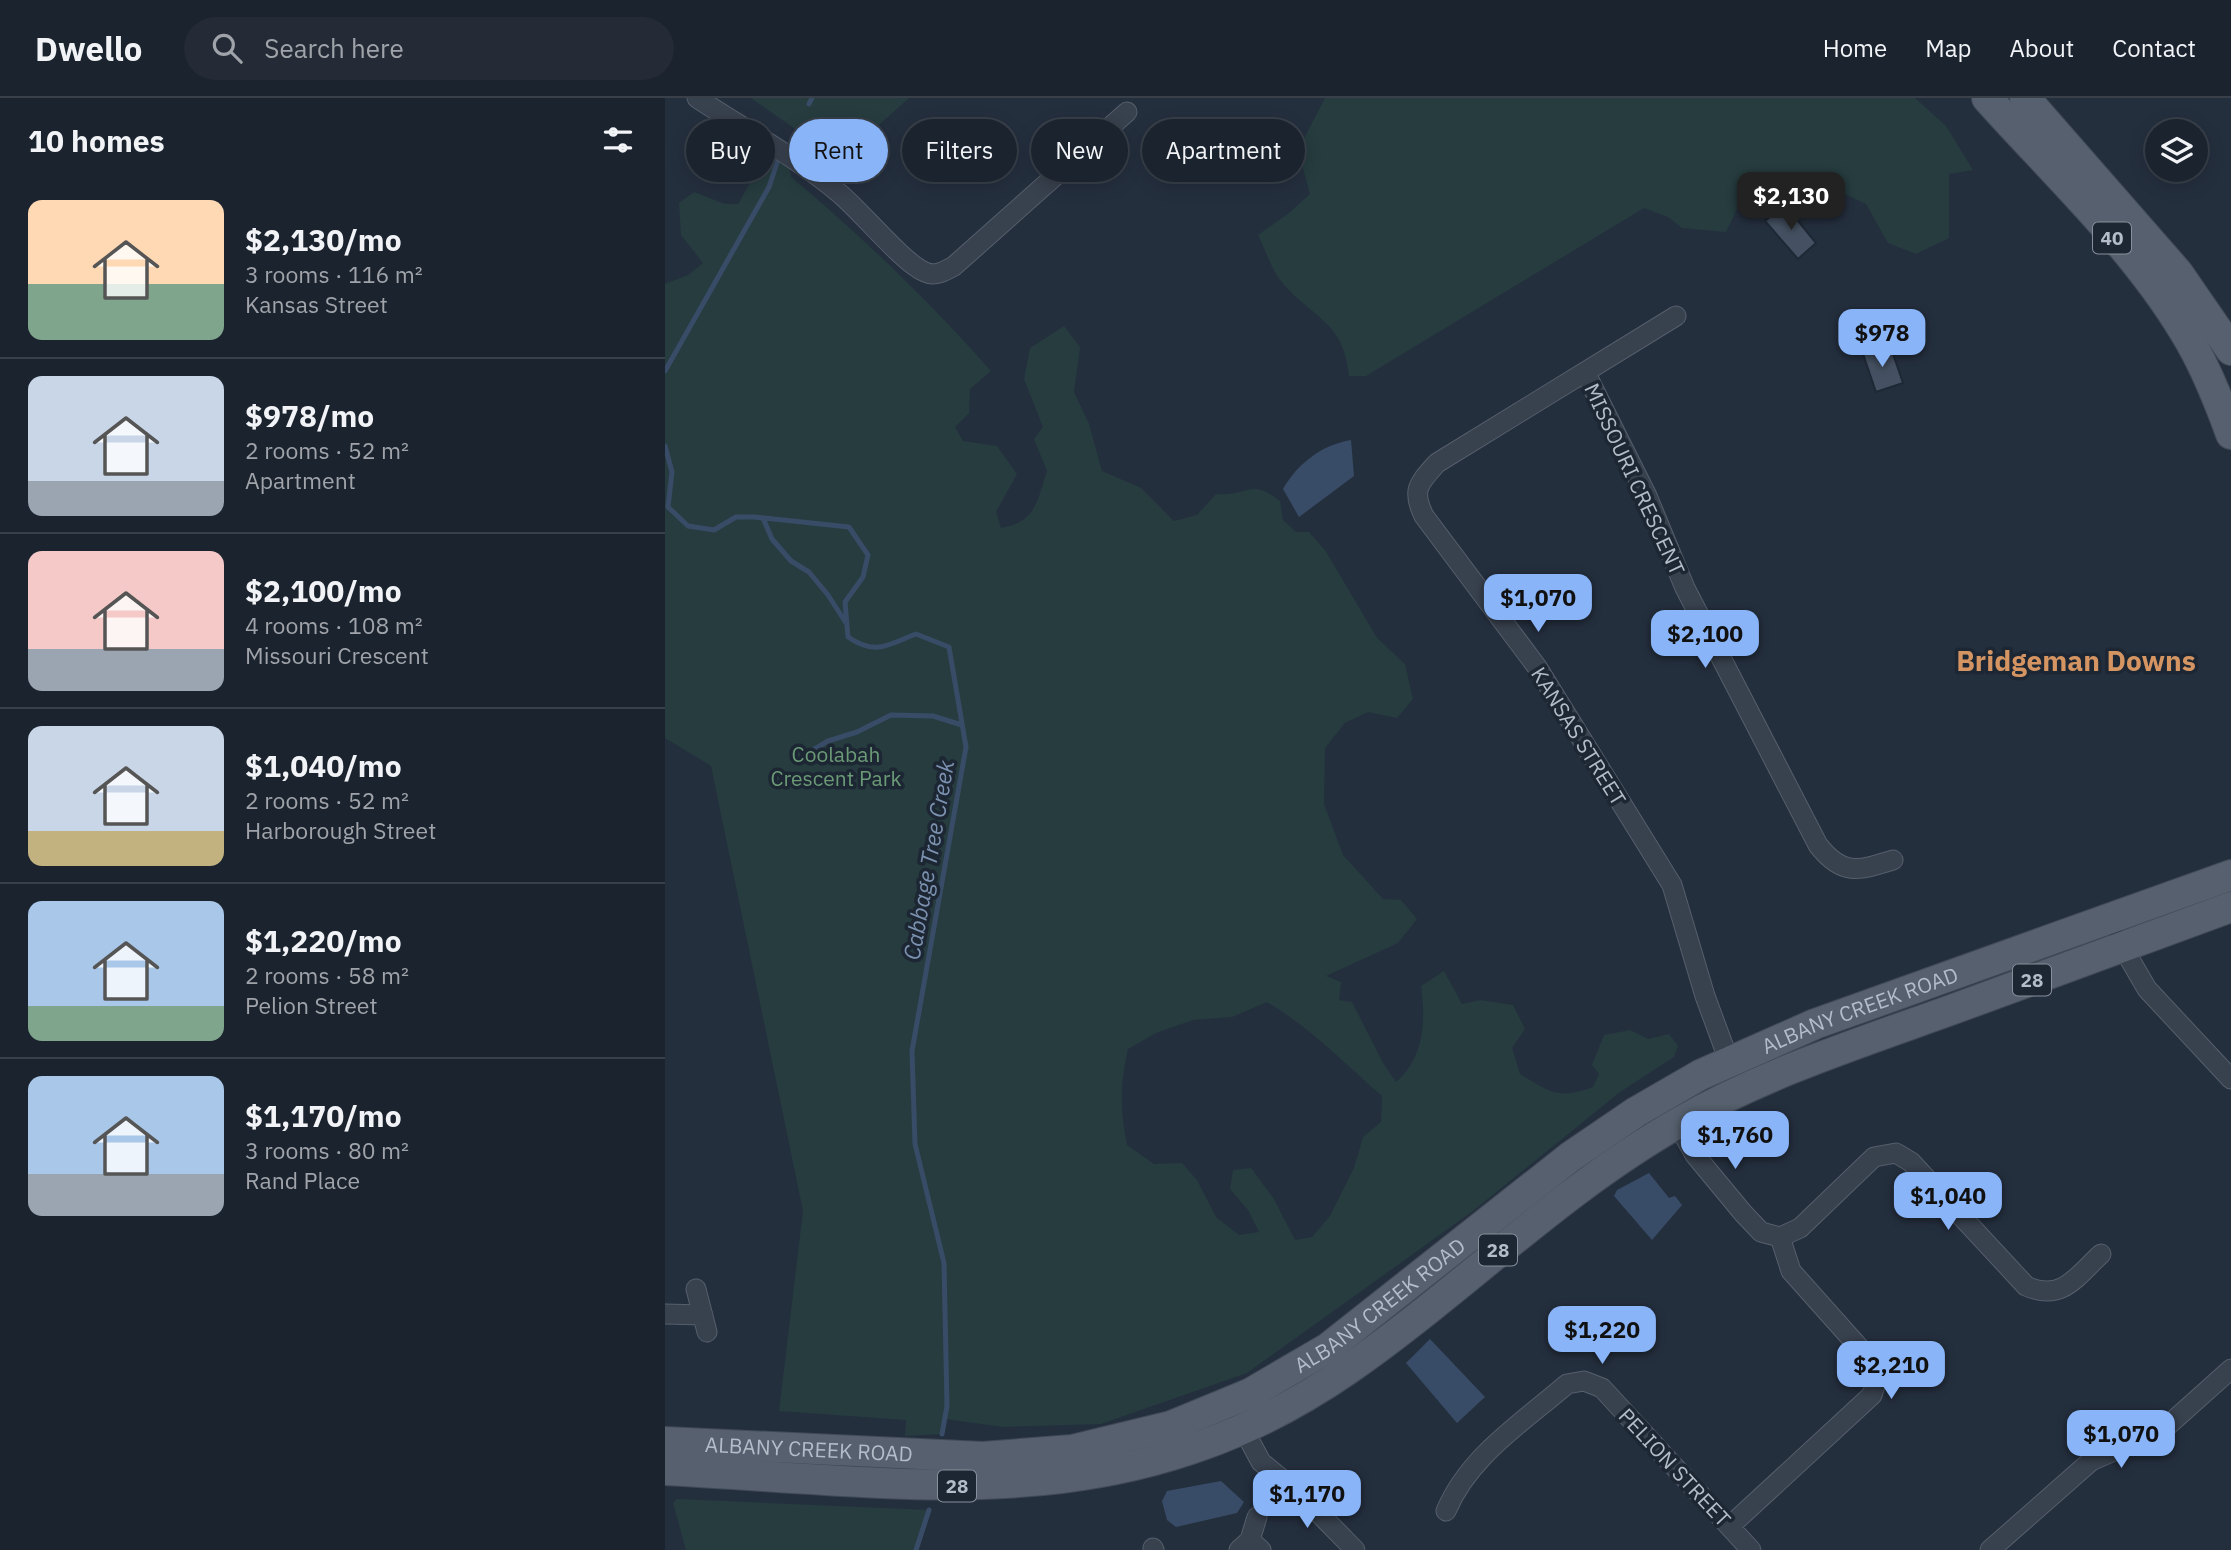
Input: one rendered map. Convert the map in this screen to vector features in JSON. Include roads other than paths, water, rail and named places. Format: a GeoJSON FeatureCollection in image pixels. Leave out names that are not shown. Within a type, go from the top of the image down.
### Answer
{"type":"FeatureCollection","features":[{"type":"Feature","properties":{"kind":"main road","name":"40"},"geometry":{"type":"LineString","coordinates":[[1987,98],[2129,256],[2167,305],[2201,361],[2231,434]]}},
{"type":"Feature","properties":{"kind":"main road","name":"40"},"geometry":{"type":"LineString","coordinates":[[2025,98],[2178,273],[2231,350]]}},
{"type":"Feature","properties":{"kind":"main road","name":"ALBANY CREEK ROAD"},"geometry":{"type":"LineString","coordinates":[[665,1470],[936,1486],[1026,1484],[1096,1474],[1156,1461],[1236,1415],[1328,1348],[1603,1133],[1671,1091],[1729,1061],[1815,1024],[2231,875]]}},
{"type":"Feature","properties":{"kind":"main road","name":"ALBANY CREEK ROAD"},"geometry":{"type":"LineString","coordinates":[[665,1442],[962,1457],[1045,1454],[1288,1406],[1344,1372],[1573,1190],[1677,1123],[1803,1063],[2231,907]]}},
{"type":"Feature","properties":{"kind":"street"},"geometry":{"type":"LineString","coordinates":[[697,98],[823,180],[879,229],[914,267],[928,274],[943,273],[954,266],[1128,111]]}},
{"type":"Feature","properties":{"kind":"street","name":"KANSAS STREET"},"geometry":{"type":"LineString","coordinates":[[1677,316],[1437,463],[1419,483],[1416,501],[1424,516],[1537,667],[1672,885],[1705,996],[1729,1061]]}},
{"type":"Feature","properties":{"kind":"street","name":"MISSOURI CRESCENT"},"geometry":{"type":"LineString","coordinates":[[1585,372],[1647,496],[1685,588],[1818,845],[1829,859],[1855,870],[1893,860]]}},
{"type":"Feature","properties":{"kind":"street"},"geometry":{"type":"LineString","coordinates":[[2109,919],[2122,948],[2147,989],[2231,1079]]}},
{"type":"Feature","properties":{"kind":"street"},"geometry":{"type":"LineString","coordinates":[[1677,1123],[1695,1155],[1761,1232],[1780,1237],[1800,1227],[1874,1157],[1896,1153],[1911,1162],[2026,1286],[2042,1293],[2060,1290],[2101,1254]]}},
{"type":"Feature","properties":{"kind":"street"},"geometry":{"type":"LineString","coordinates":[[1730,1526],[1872,1395],[1877,1379],[1873,1363],[1791,1271],[1780,1237]]}},
{"type":"Feature","properties":{"kind":"street"},"geometry":{"type":"LineString","coordinates":[[665,1314],[705,1324],[696,1289]]}},
{"type":"Feature","properties":{"kind":"street"},"geometry":{"type":"LineString","coordinates":[[1990,1550],[2091,1461],[2164,1429],[2231,1369]]}},
{"type":"Feature","properties":{"kind":"street","name":"PELION STREET"},"geometry":{"type":"LineString","coordinates":[[1446,1511],[1455,1488],[1470,1467],[1567,1384],[1584,1381],[1602,1388],[1751,1550]]}},
{"type":"Feature","properties":{"kind":"street"},"geometry":{"type":"LineString","coordinates":[[1236,1415],[1261,1462],[1300,1494],[1347,1547]]}},
{"type":"Feature","properties":{"kind":"street"},"geometry":{"type":"LineString","coordinates":[[1250,1546],[1257,1517]]}},
{"type":"Feature","properties":{"kind":"water"},"geometry":{"type":"Polygon","coordinates":[[[1351,440],[1354,476],[1299,517],[1283,489],[1289,480],[1303,463],[1321,451],[1351,440]]]}},
{"type":"Feature","properties":{"kind":"water"},"geometry":{"type":"Polygon","coordinates":[[[1649,1173],[1669,1198],[1675,1196],[1682,1205],[1652,1240],[1614,1196],[1617,1190],[1649,1173]]]}},
{"type":"Feature","properties":{"kind":"water"},"geometry":{"type":"Polygon","coordinates":[[[1430,1339],[1485,1397],[1457,1423],[1406,1363],[1430,1339]]]}},
{"type":"Feature","properties":{"kind":"water"},"geometry":{"type":"Polygon","coordinates":[[[1221,1481],[1244,1502],[1237,1513],[1176,1527],[1167,1520],[1162,1501],[1167,1491],[1221,1481]]]}},
{"type":"Feature","properties":{"kind":"waterway"},"geometry":{"type":"LineString","coordinates":[[809,104],[812,98]]}},
{"type":"Feature","properties":{"kind":"waterway"},"geometry":{"type":"LineString","coordinates":[[665,371],[769,187],[778,160]]}},
{"type":"Feature","properties":{"kind":"waterway","name":"Cabbage Tree Creek"},"geometry":{"type":"LineString","coordinates":[[665,446],[672,472],[668,507],[688,526],[714,530],[736,517],[754,517],[849,527],[868,555],[863,577],[845,602],[848,637],[866,646],[882,647],[916,634],[949,647],[966,747],[912,1051],[915,1144],[944,1263],[947,1406],[942,1434]]}},
{"type":"Feature","properties":{"kind":"waterway"},"geometry":{"type":"LineString","coordinates":[[763,518],[772,539],[791,561],[809,572],[846,623]]}},
{"type":"Feature","properties":{"kind":"waterway"},"geometry":{"type":"LineString","coordinates":[[803,756],[828,741],[857,732],[891,715],[933,716],[962,725]]}},
{"type":"Feature","properties":{"kind":"waterway","name":"Cabbage Tree Creek"},"geometry":{"type":"LineString","coordinates":[[916,1550],[929,1510]]}},
{"type":"Feature","properties":{"kind":"district","name":"Bridgeman Downs"},"geometry":{"type":"Point","coordinates":[2076,660]}},
{"type":"Feature","properties":{"kind":"park label","name":"Coolabah Crescent Park"},"geometry":{"type":"Point","coordinates":[836,766]}}]}
